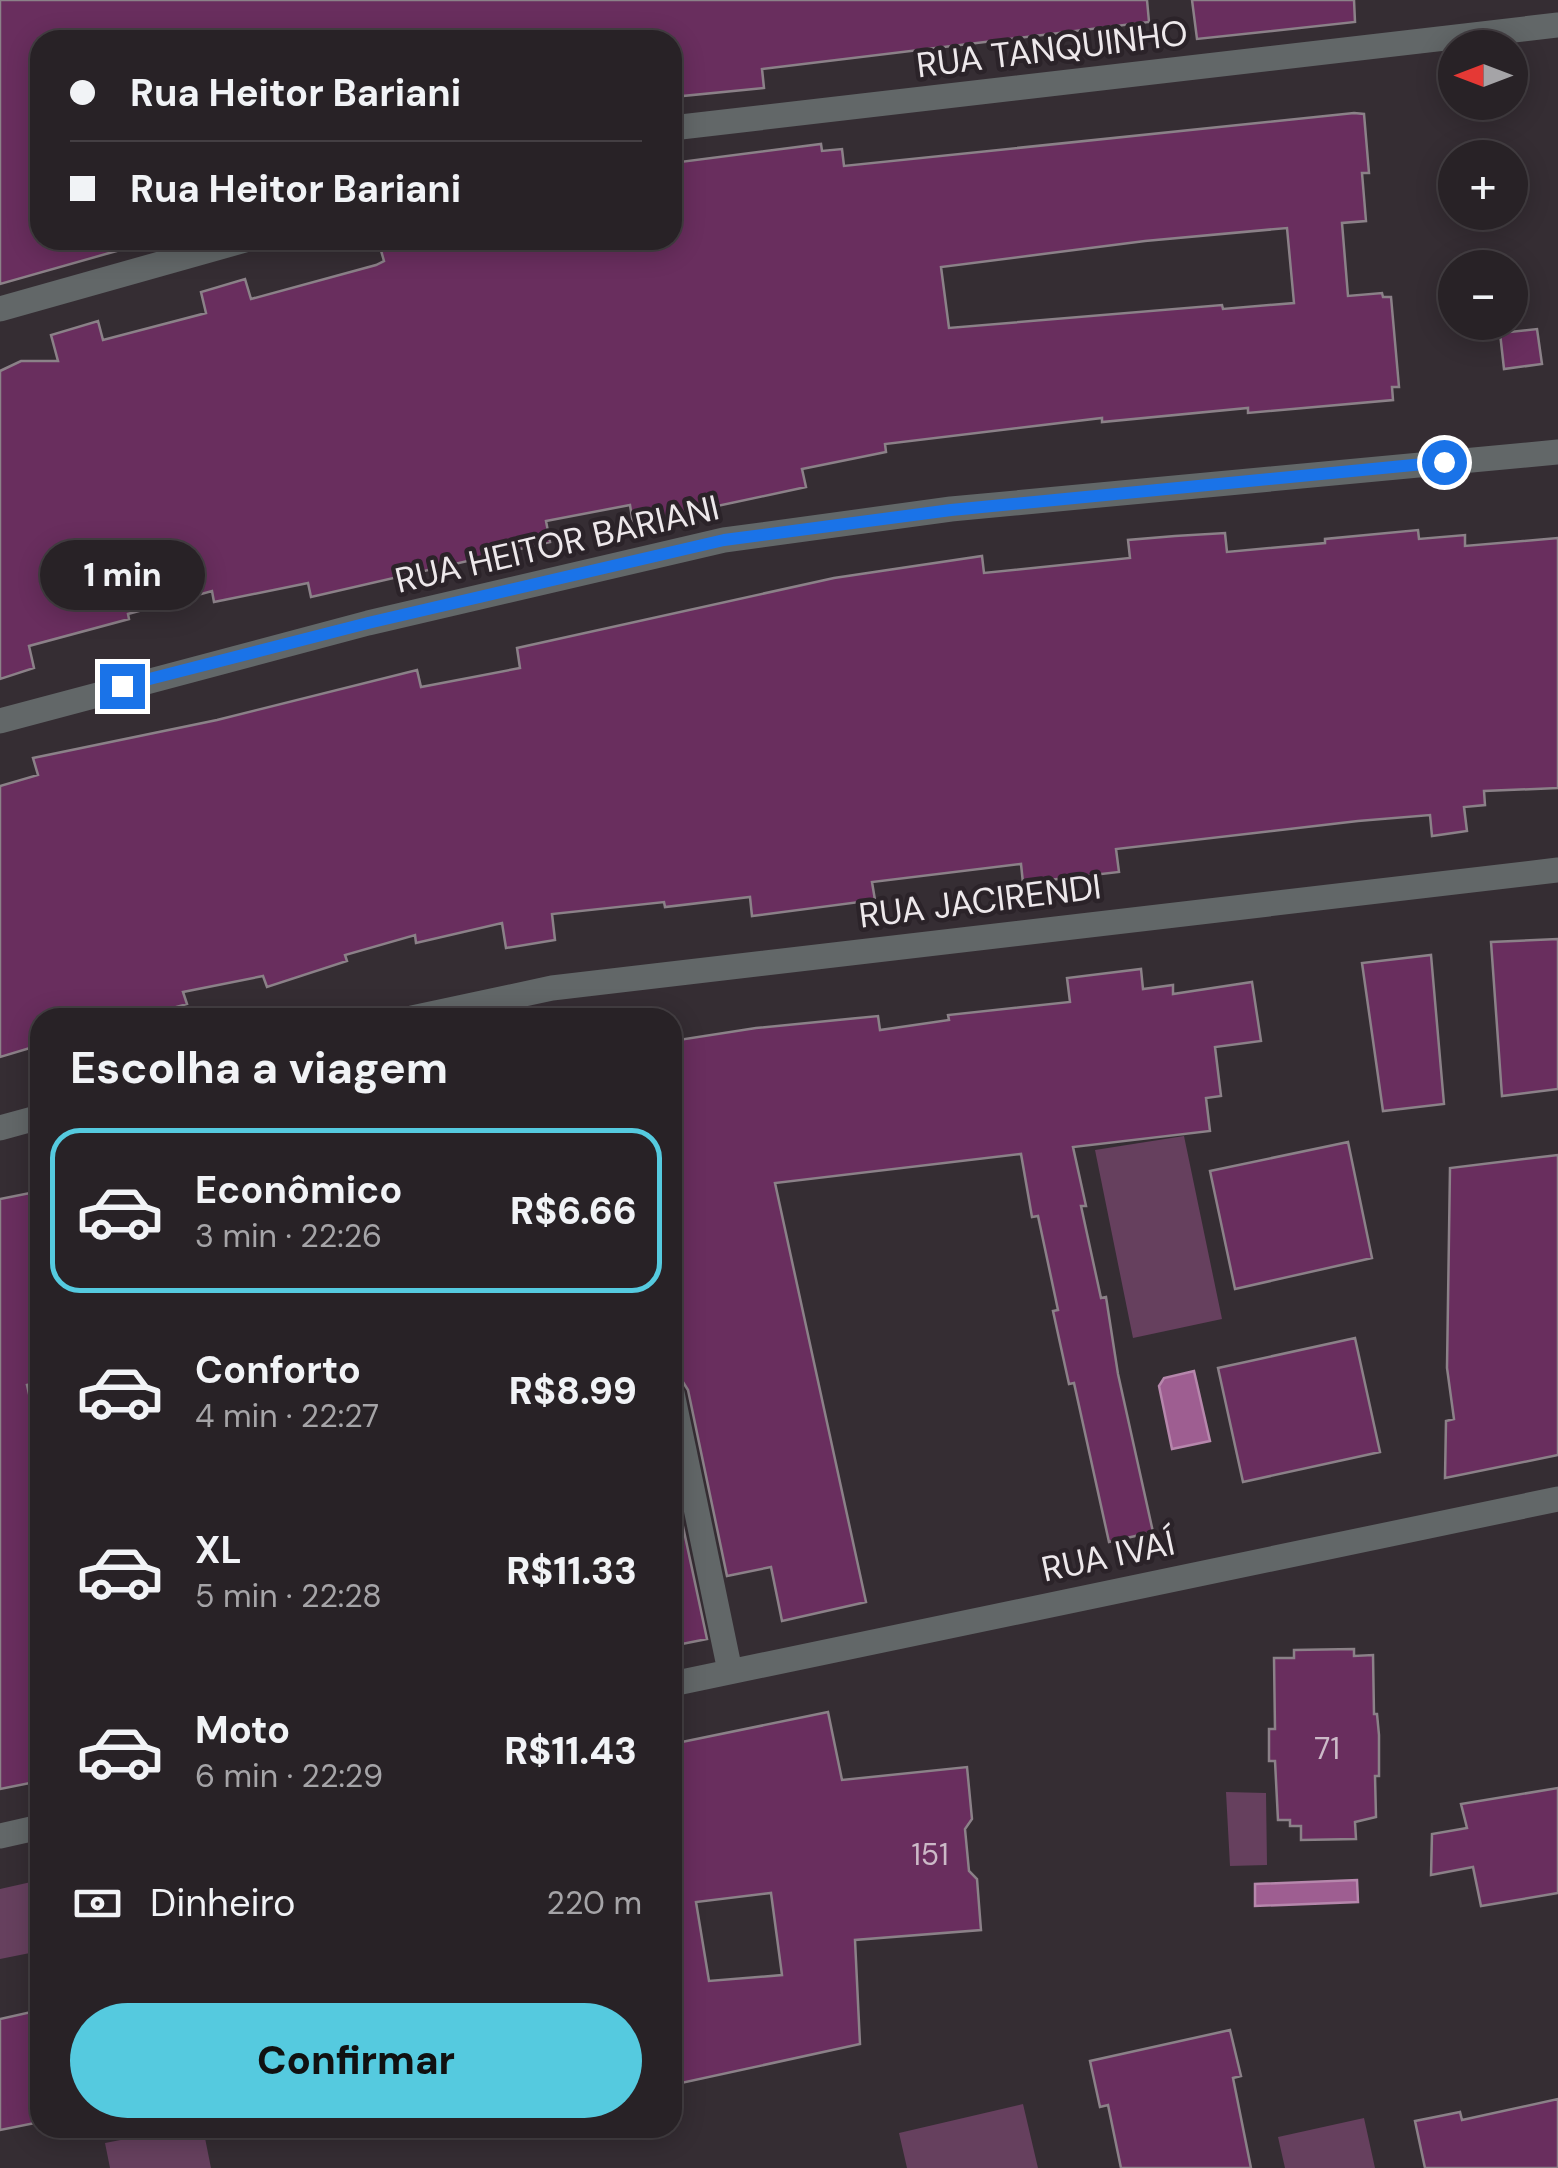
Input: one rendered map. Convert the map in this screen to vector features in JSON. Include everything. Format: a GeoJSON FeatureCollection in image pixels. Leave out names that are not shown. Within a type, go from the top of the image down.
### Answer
{"type":"FeatureCollection","features":[{"type":"Feature","properties":{"kind":"street","name":"RUA TANQUINHO"},"geometry":{"type":"LineString","coordinates":[[682,127],[1558,25]]}},
{"type":"Feature","properties":{"kind":"street"},"geometry":{"type":"LineString","coordinates":[[0,310],[210,250]]}},
{"type":"Feature","properties":{"kind":"street","name":"RUA HEITOR BARIANI"},"geometry":{"type":"LineString","coordinates":[[0,721],[368,623],[724,540],[951,510],[1558,452]]}},
{"type":"Feature","properties":{"kind":"street","name":"RUA JACIRENDI"},"geometry":{"type":"LineString","coordinates":[[459,1008],[552,988],[1558,870]]}},
{"type":"Feature","properties":{"kind":"street"},"geometry":{"type":"LineString","coordinates":[[0,1128],[30,1120]]}},
{"type":"Feature","properties":{"kind":"street"},"geometry":{"type":"LineString","coordinates":[[682,1441],[730,1671]]}},
{"type":"Feature","properties":{"kind":"street","name":"RUA IVAÍ"},"geometry":{"type":"LineString","coordinates":[[682,1682],[1558,1499]]}},
{"type":"Feature","properties":{"kind":"street"},"geometry":{"type":"LineString","coordinates":[[0,1836],[30,1829]]}},
{"type":"Feature","properties":{"kind":"shaded area"},"geometry":{"type":"Polygon","coordinates":[[[1184,1136],[1222,1319],[1133,1338],[1095,1150],[1184,1136]]]}},
{"type":"Feature","properties":{"kind":"shaded area"},"geometry":{"type":"Polygon","coordinates":[[[1194,1371],[1210,1441],[1172,1449],[1159,1386],[1164,1378],[1194,1371]]]}},
{"type":"Feature","properties":{"kind":"shaded area"},"geometry":{"type":"Polygon","coordinates":[[[1226,1792],[1266,1793],[1267,1865],[1230,1866],[1226,1792]]]}},
{"type":"Feature","properties":{"kind":"shaded area"},"geometry":{"type":"Polygon","coordinates":[[[1357,1880],[1358,1902],[1255,1906],[1255,1884],[1357,1880]]]}},
{"type":"Feature","properties":{"kind":"shaded area"},"geometry":{"type":"Polygon","coordinates":[[[30,1882],[30,1953],[0,1959],[0,1889],[30,1882]]]}},
{"type":"Feature","properties":{"kind":"shaded area"},"geometry":{"type":"Polygon","coordinates":[[[1023,2104],[1038,2168],[907,2168],[899,2133],[1023,2104]]]}},
{"type":"Feature","properties":{"kind":"shaded area"},"geometry":{"type":"Polygon","coordinates":[[[1364,2118],[1375,2168],[1285,2168],[1278,2137],[1364,2118]]]}},
{"type":"Feature","properties":{"kind":"shaded area"},"geometry":{"type":"Polygon","coordinates":[[[131,2138],[205,2138],[211,2168],[110,2168],[105,2143],[131,2138]]]}},
{"type":"Feature","properties":{"kind":"building"},"geometry":{"type":"Polygon","coordinates":[[[0,0],[1147,0],[1149,22],[762,69],[764,88],[682,96],[682,30],[30,30],[30,250],[120,250],[0,284],[0,0]]]}},
{"type":"Feature","properties":{"kind":"building"},"geometry":{"type":"Polygon","coordinates":[[[1192,0],[1354,0],[1355,22],[1197,39],[1192,0]]]}},
{"type":"Feature","properties":{"kind":"building"},"geometry":{"type":"Polygon","coordinates":[[[1364,114],[1369,173],[1362,173],[1366,221],[1342,223],[1348,296],[1382,293],[1383,297],[1391,297],[1399,387],[1392,387],[1393,400],[1248,413],[1248,408],[1102,422],[1102,418],[885,444],[886,452],[802,469],[806,487],[633,524],[630,505],[546,521],[550,542],[311,597],[308,583],[214,602],[212,591],[29,646],[34,668],[0,679],[0,371],[21,361],[58,361],[51,335],[98,321],[103,340],[206,313],[201,292],[245,279],[251,299],[376,265],[384,261],[381,250],[682,250],[682,162],[821,144],[822,151],[842,149],[844,166],[1364,114]],[[1287,228],[941,267],[949,328],[1222,305],[1223,309],[1294,303],[1287,228]]]}},
{"type":"Feature","properties":{"kind":"building"},"geometry":{"type":"Polygon","coordinates":[[[1537,329],[1542,364],[1504,369],[1501,340],[1528,340],[1528,330],[1537,329]]]}},
{"type":"Feature","properties":{"kind":"building"},"geometry":{"type":"Polygon","coordinates":[[[1418,530],[1419,539],[1465,535],[1465,546],[1558,538],[1558,788],[1484,791],[1485,805],[1464,807],[1467,831],[1432,836],[1430,815],[1358,821],[1116,849],[1119,872],[1023,883],[1021,864],[872,882],[875,900],[752,916],[750,897],[552,914],[555,940],[506,948],[502,923],[416,943],[415,935],[345,955],[347,961],[267,987],[263,976],[183,992],[187,1004],[173,1008],[30,1008],[30,1048],[0,1057],[0,786],[38,775],[33,758],[217,720],[417,670],[421,687],[520,668],[517,648],[834,578],[982,556],[984,573],[1130,558],[1128,540],[1175,536],[1225,533],[1227,552],[1325,543],[1325,539],[1418,530]]]}},
{"type":"Feature","properties":{"kind":"building"},"geometry":{"type":"Polygon","coordinates":[[[1558,939],[1558,1089],[1502,1096],[1491,942],[1558,939]]]}},
{"type":"Feature","properties":{"kind":"building"},"geometry":{"type":"Polygon","coordinates":[[[1431,955],[1444,1104],[1383,1111],[1362,963],[1431,955]]]}},
{"type":"Feature","properties":{"kind":"building"},"geometry":{"type":"Polygon","coordinates":[[[1141,969],[1143,989],[1173,985],[1173,994],[1252,982],[1261,1041],[1215,1047],[1221,1096],[1206,1098],[1210,1131],[1073,1147],[1086,1206],[1081,1206],[1101,1298],[1106,1297],[1118,1374],[1153,1532],[1109,1542],[1074,1383],[1069,1384],[1053,1311],[1058,1310],[1038,1216],[1032,1217],[1021,1154],[775,1183],[866,1602],[782,1621],[771,1567],[727,1576],[688,1390],[682,1382],[682,1039],[878,1016],[880,1030],[949,1020],[948,1015],[1070,1002],[1067,978],[1141,969]]]}},
{"type":"Feature","properties":{"kind":"building"},"geometry":{"type":"Polygon","coordinates":[[[1348,1142],[1372,1258],[1235,1289],[1210,1171],[1348,1142]]]}},
{"type":"Feature","properties":{"kind":"building"},"geometry":{"type":"Polygon","coordinates":[[[1558,1155],[1558,1455],[1445,1478],[1446,1421],[1454,1419],[1447,1368],[1450,1168],[1558,1155]]]}},
{"type":"Feature","properties":{"kind":"building"},"geometry":{"type":"Polygon","coordinates":[[[30,1193],[30,1783],[0,1789],[0,1199],[30,1193]]]}},
{"type":"Feature","properties":{"kind":"building"},"geometry":{"type":"Polygon","coordinates":[[[1355,1338],[1380,1452],[1243,1482],[1218,1368],[1355,1338]]]}},
{"type":"Feature","properties":{"kind":"building"},"geometry":{"type":"Polygon","coordinates":[[[682,1522],[707,1639],[682,1644],[682,1522]]]}},
{"type":"Feature","properties":{"kind":"building"},"geometry":{"type":"Polygon","coordinates":[[[1354,1649],[1354,1656],[1373,1655],[1374,1714],[1379,1735],[1376,1817],[1355,1822],[1356,1839],[1301,1840],[1301,1826],[1290,1826],[1290,1820],[1278,1820],[1275,1761],[1269,1761],[1269,1729],[1275,1729],[1274,1658],[1294,1658],[1294,1650],[1354,1649]]]}},
{"type":"Feature","properties":{"kind":"building"},"geometry":{"type":"Polygon","coordinates":[[[828,1712],[842,1780],[967,1767],[972,1819],[965,1829],[969,1871],[977,1879],[981,1930],[855,1940],[860,2044],[682,2083],[682,1742],[828,1712]],[[771,1893],[696,1902],[709,1981],[782,1975],[771,1893]]]}},
{"type":"Feature","properties":{"kind":"building"},"geometry":{"type":"Polygon","coordinates":[[[1558,1788],[1558,1893],[1481,1906],[1473,1867],[1431,1875],[1432,1834],[1467,1828],[1461,1804],[1558,1788]]]}},
{"type":"Feature","properties":{"kind":"building"},"geometry":{"type":"Polygon","coordinates":[[[30,2012],[30,2124],[0,2130],[0,2019],[30,2012]]]}},
{"type":"Feature","properties":{"kind":"building"},"geometry":{"type":"Polygon","coordinates":[[[1230,2030],[1241,2076],[1233,2078],[1251,2168],[1121,2168],[1108,2105],[1100,2107],[1090,2061],[1230,2030]]]}},
{"type":"Feature","properties":{"kind":"building"},"geometry":{"type":"Polygon","coordinates":[[[1558,2099],[1558,2168],[1425,2168],[1415,2121],[1460,2112],[1462,2120],[1558,2099]]]}},
{"type":"Feature","properties":{"kind":"route"},"geometry":{"type":"LineString","coordinates":[[122,686],[368,623],[724,540],[951,510],[1444,462]]}}]}
